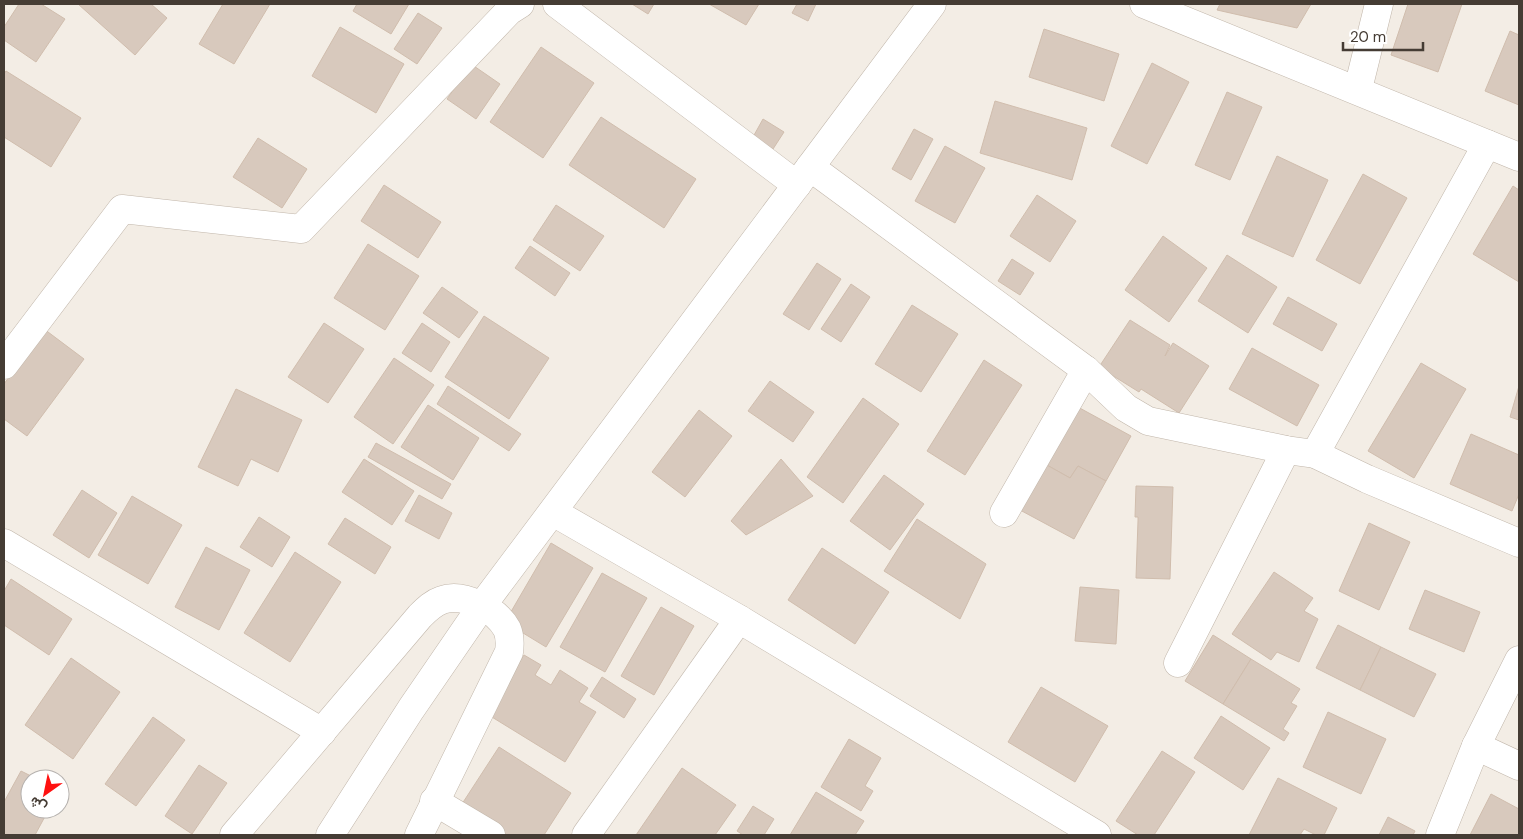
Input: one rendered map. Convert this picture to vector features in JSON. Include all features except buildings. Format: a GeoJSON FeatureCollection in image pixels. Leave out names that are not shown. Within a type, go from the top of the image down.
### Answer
{"type":"FeatureCollection","features":[{"type":"Feature","properties":{"kind":"street"},"geometry":{"type":"LineString","coordinates":[[557,4],[1086,370],[1126,408],[1148,421],[1286,450],[1315,454],[1519,543]]}},
{"type":"Feature","properties":{"kind":"street"},"geometry":{"type":"LineString","coordinates":[[330,835],[411,709],[481,608],[932,4]]}},
{"type":"Feature","properties":{"kind":"street"},"geometry":{"type":"LineString","coordinates":[[1144,4],[1358,89],[1519,157]]}},
{"type":"Feature","properties":{"kind":"street"},"geometry":{"type":"LineString","coordinates":[[1358,89],[1380,4]]}},
{"type":"Feature","properties":{"kind":"street"},"geometry":{"type":"LineString","coordinates":[[4,365],[122,209],[301,229],[514,6]]}},
{"type":"Feature","properties":{"kind":"street"},"geometry":{"type":"LineString","coordinates":[[1315,454],[1486,144]]}},
{"type":"Feature","properties":{"kind":"street"},"geometry":{"type":"LineString","coordinates":[[1004,512],[1086,370]]}},
{"type":"Feature","properties":{"kind":"street"},"geometry":{"type":"LineString","coordinates":[[1178,663],[1286,450]]}},
{"type":"Feature","properties":{"kind":"street"},"geometry":{"type":"LineString","coordinates":[[553,512],[739,619],[1097,835]]}},
{"type":"Feature","properties":{"kind":"street"},"geometry":{"type":"LineString","coordinates":[[4,542],[322,732]]}},
{"type":"Feature","properties":{"kind":"street"},"geometry":{"type":"LineString","coordinates":[[234,835],[420,616],[434,603],[453,598],[463,599],[500,620],[507,630],[509,652],[434,801],[419,835]]}},
{"type":"Feature","properties":{"kind":"street"},"geometry":{"type":"LineString","coordinates":[[586,835],[739,619]]}},
{"type":"Feature","properties":{"kind":"street"},"geometry":{"type":"LineString","coordinates":[[1440,835],[1476,746],[1519,660]]}},
{"type":"Feature","properties":{"kind":"street"},"geometry":{"type":"LineString","coordinates":[[1476,746],[1519,766]]}},
{"type":"Feature","properties":{"kind":"street"},"geometry":{"type":"LineString","coordinates":[[434,801],[491,835]]}}]}
